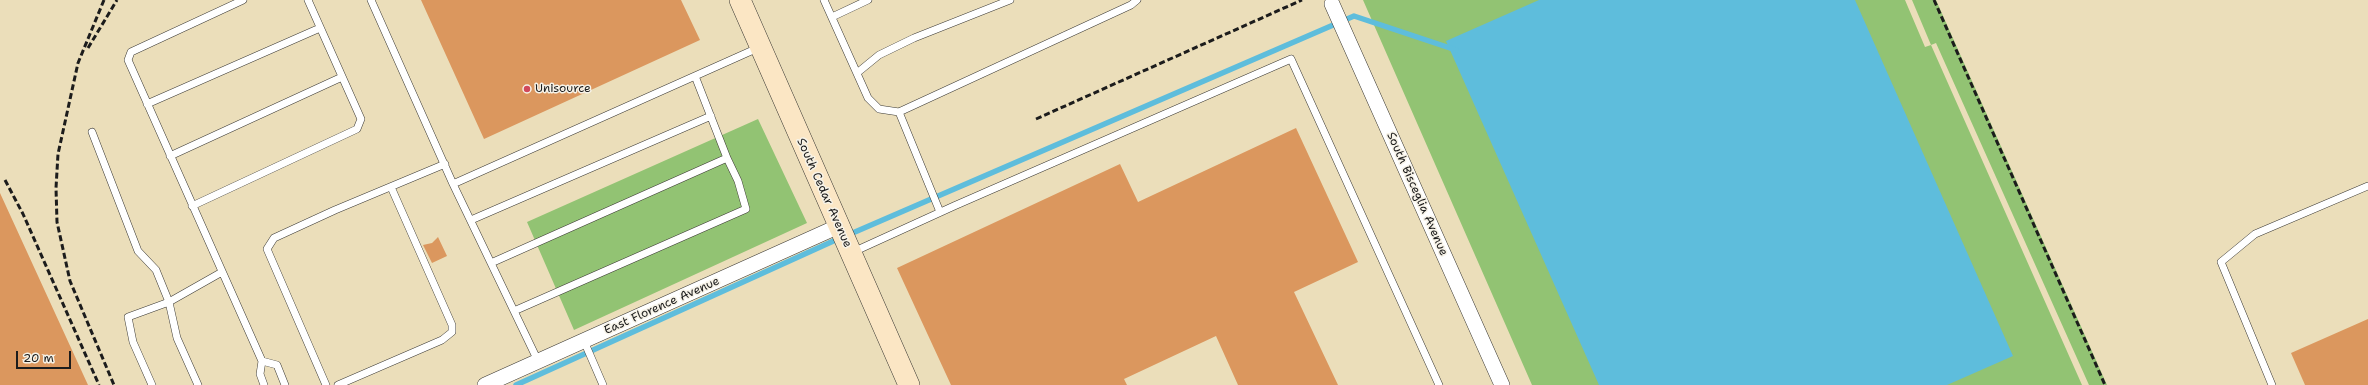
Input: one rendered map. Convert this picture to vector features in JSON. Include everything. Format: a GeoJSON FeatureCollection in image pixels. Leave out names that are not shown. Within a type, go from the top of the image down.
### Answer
{"type":"FeatureCollection","features":[{"type":"Feature","properties":{"kind":"main road","name":"South Cedar Avenue"},"geometry":{"type":"LineString","coordinates":[[740,0],[909,385]]}},
{"type":"Feature","properties":{"kind":"street","name":"South Bisceglia Avenue"},"geometry":{"type":"LineString","coordinates":[[1332,4],[1502,385]]}},
{"type":"Feature","properties":{"kind":"street","name":"East Florence Avenue"},"geometry":{"type":"LineString","coordinates":[[486,385],[839,226]]}},
{"type":"Feature","properties":{"kind":"lane"},"geometry":{"type":"LineString","coordinates":[[243,0],[131,52],[128,60],[130,68],[262,361],[260,374],[264,385]]}},
{"type":"Feature","properties":{"kind":"lane"},"geometry":{"type":"LineString","coordinates":[[192,206],[357,129],[361,119],[308,0]]}},
{"type":"Feature","properties":{"kind":"lane"},"geometry":{"type":"LineString","coordinates":[[371,0],[453,184],[538,361]]}},
{"type":"Feature","properties":{"kind":"lane"},"geometry":{"type":"LineString","coordinates":[[824,0],[868,98],[879,109],[899,112],[1131,5],[1137,0]]}},
{"type":"Feature","properties":{"kind":"lane"},"geometry":{"type":"LineString","coordinates":[[832,17],[868,0]]}},
{"type":"Feature","properties":{"kind":"lane"},"geometry":{"type":"LineString","coordinates":[[857,72],[879,55],[914,38],[1010,0]]}},
{"type":"Feature","properties":{"kind":"lane"},"geometry":{"type":"LineString","coordinates":[[147,104],[320,28]]}},
{"type":"Feature","properties":{"kind":"lane"},"geometry":{"type":"LineString","coordinates":[[453,184],[761,47]]}},
{"type":"Feature","properties":{"kind":"lane"},"geometry":{"type":"LineString","coordinates":[[851,253],[940,212],[1291,59],[1439,385]]}},
{"type":"Feature","properties":{"kind":"lane"},"geometry":{"type":"LineString","coordinates":[[514,311],[746,210],[738,181],[727,158],[695,76]]}},
{"type":"Feature","properties":{"kind":"lane"},"geometry":{"type":"LineString","coordinates":[[170,156],[342,78]]}},
{"type":"Feature","properties":{"kind":"lane"},"geometry":{"type":"LineString","coordinates":[[899,112],[940,212]]}},
{"type":"Feature","properties":{"kind":"lane"},"geometry":{"type":"LineString","coordinates":[[471,220],[711,116]]}},
{"type":"Feature","properties":{"kind":"lane"},"geometry":{"type":"LineString","coordinates":[[92,132],[138,250],[156,270],[169,302],[177,338],[198,385]]}},
{"type":"Feature","properties":{"kind":"lane"},"geometry":{"type":"LineString","coordinates":[[491,263],[727,158]]}},
{"type":"Feature","properties":{"kind":"lane"},"geometry":{"type":"LineString","coordinates":[[326,385],[267,249],[274,238],[445,164]]}},
{"type":"Feature","properties":{"kind":"lane"},"geometry":{"type":"LineString","coordinates":[[2272,385],[2221,262],[2255,234],[2368,186]]}},
{"type":"Feature","properties":{"kind":"lane"},"geometry":{"type":"LineString","coordinates":[[338,385],[442,340],[452,332],[452,325],[391,187]]}},
{"type":"Feature","properties":{"kind":"lane"},"geometry":{"type":"LineString","coordinates":[[152,385],[133,342],[128,317],[169,302],[222,272]]}},
{"type":"Feature","properties":{"kind":"lane"},"geometry":{"type":"LineString","coordinates":[[584,341],[603,385]]}},
{"type":"Feature","properties":{"kind":"lane"},"geometry":{"type":"LineString","coordinates":[[262,361],[277,365],[285,385]]}},
{"type":"Feature","properties":{"kind":"green space"},"geometry":{"type":"Polygon","coordinates":[[[1363,0],[1905,0],[1925,47],[1931,45],[2082,385],[1532,385],[1363,0]]]}},
{"type":"Feature","properties":{"kind":"green space"},"geometry":{"type":"Polygon","coordinates":[[[1912,0],[1936,0],[2107,385],[2089,385],[1936,43],[1931,45],[1912,0]]]}},
{"type":"Feature","properties":{"kind":"green space"},"geometry":{"type":"Polygon","coordinates":[[[758,119],[807,223],[574,330],[527,222],[758,119]]]}},
{"type":"Feature","properties":{"kind":"water"},"geometry":{"type":"Polygon","coordinates":[[[1539,0],[1855,0],[2013,356],[1947,385],[1599,385],[1446,41],[1539,0]]]}},
{"type":"Feature","properties":{"kind":"building","name":"Unisource"},"geometry":{"type":"Polygon","coordinates":[[[421,0],[681,0],[700,40],[484,139],[421,0]]]}},
{"type":"Feature","properties":{"kind":"building"},"geometry":{"type":"Polygon","coordinates":[[[1296,128],[1358,262],[1294,292],[1338,385],[1238,385],[1216,336],[1124,379],[1127,385],[951,385],[897,268],[1120,164],[1138,202],[1296,128]]]}},
{"type":"Feature","properties":{"kind":"building"},"geometry":{"type":"Polygon","coordinates":[[[0,193],[88,385],[0,385],[0,193]]]}},
{"type":"Feature","properties":{"kind":"building"},"geometry":{"type":"Polygon","coordinates":[[[438,237],[447,256],[432,263],[423,245],[432,243],[438,237]]]}},
{"type":"Feature","properties":{"kind":"building"},"geometry":{"type":"Polygon","coordinates":[[[2368,319],[2368,385],[2305,385],[2291,353],[2368,319]]]}},
{"type":"Feature","properties":{"kind":"waterway"},"geometry":{"type":"LineString","coordinates":[[848,235],[1354,16],[1456,50]]}},
{"type":"Feature","properties":{"kind":"waterway"},"geometry":{"type":"LineString","coordinates":[[516,385],[840,238]]}},
{"type":"Feature","properties":{"kind":"railway"},"geometry":{"type":"LineString","coordinates":[[104,0],[78,63],[58,154],[56,188],[57,222],[70,281],[114,385]]}},
{"type":"Feature","properties":{"kind":"railway"},"geometry":{"type":"LineString","coordinates":[[88,48],[117,0]]}},
{"type":"Feature","properties":{"kind":"railway"},"geometry":{"type":"LineString","coordinates":[[1036,119],[1302,0]]}},
{"type":"Feature","properties":{"kind":"railway"},"geometry":{"type":"LineString","coordinates":[[1934,0],[2105,385]]}},
{"type":"Feature","properties":{"kind":"railway"},"geometry":{"type":"LineString","coordinates":[[5,180],[23,214],[99,385]]}},
{"type":"Feature","properties":{"kind":"place","name":"Unisource"},"geometry":{"type":"Point","coordinates":[527,89]}}]}
